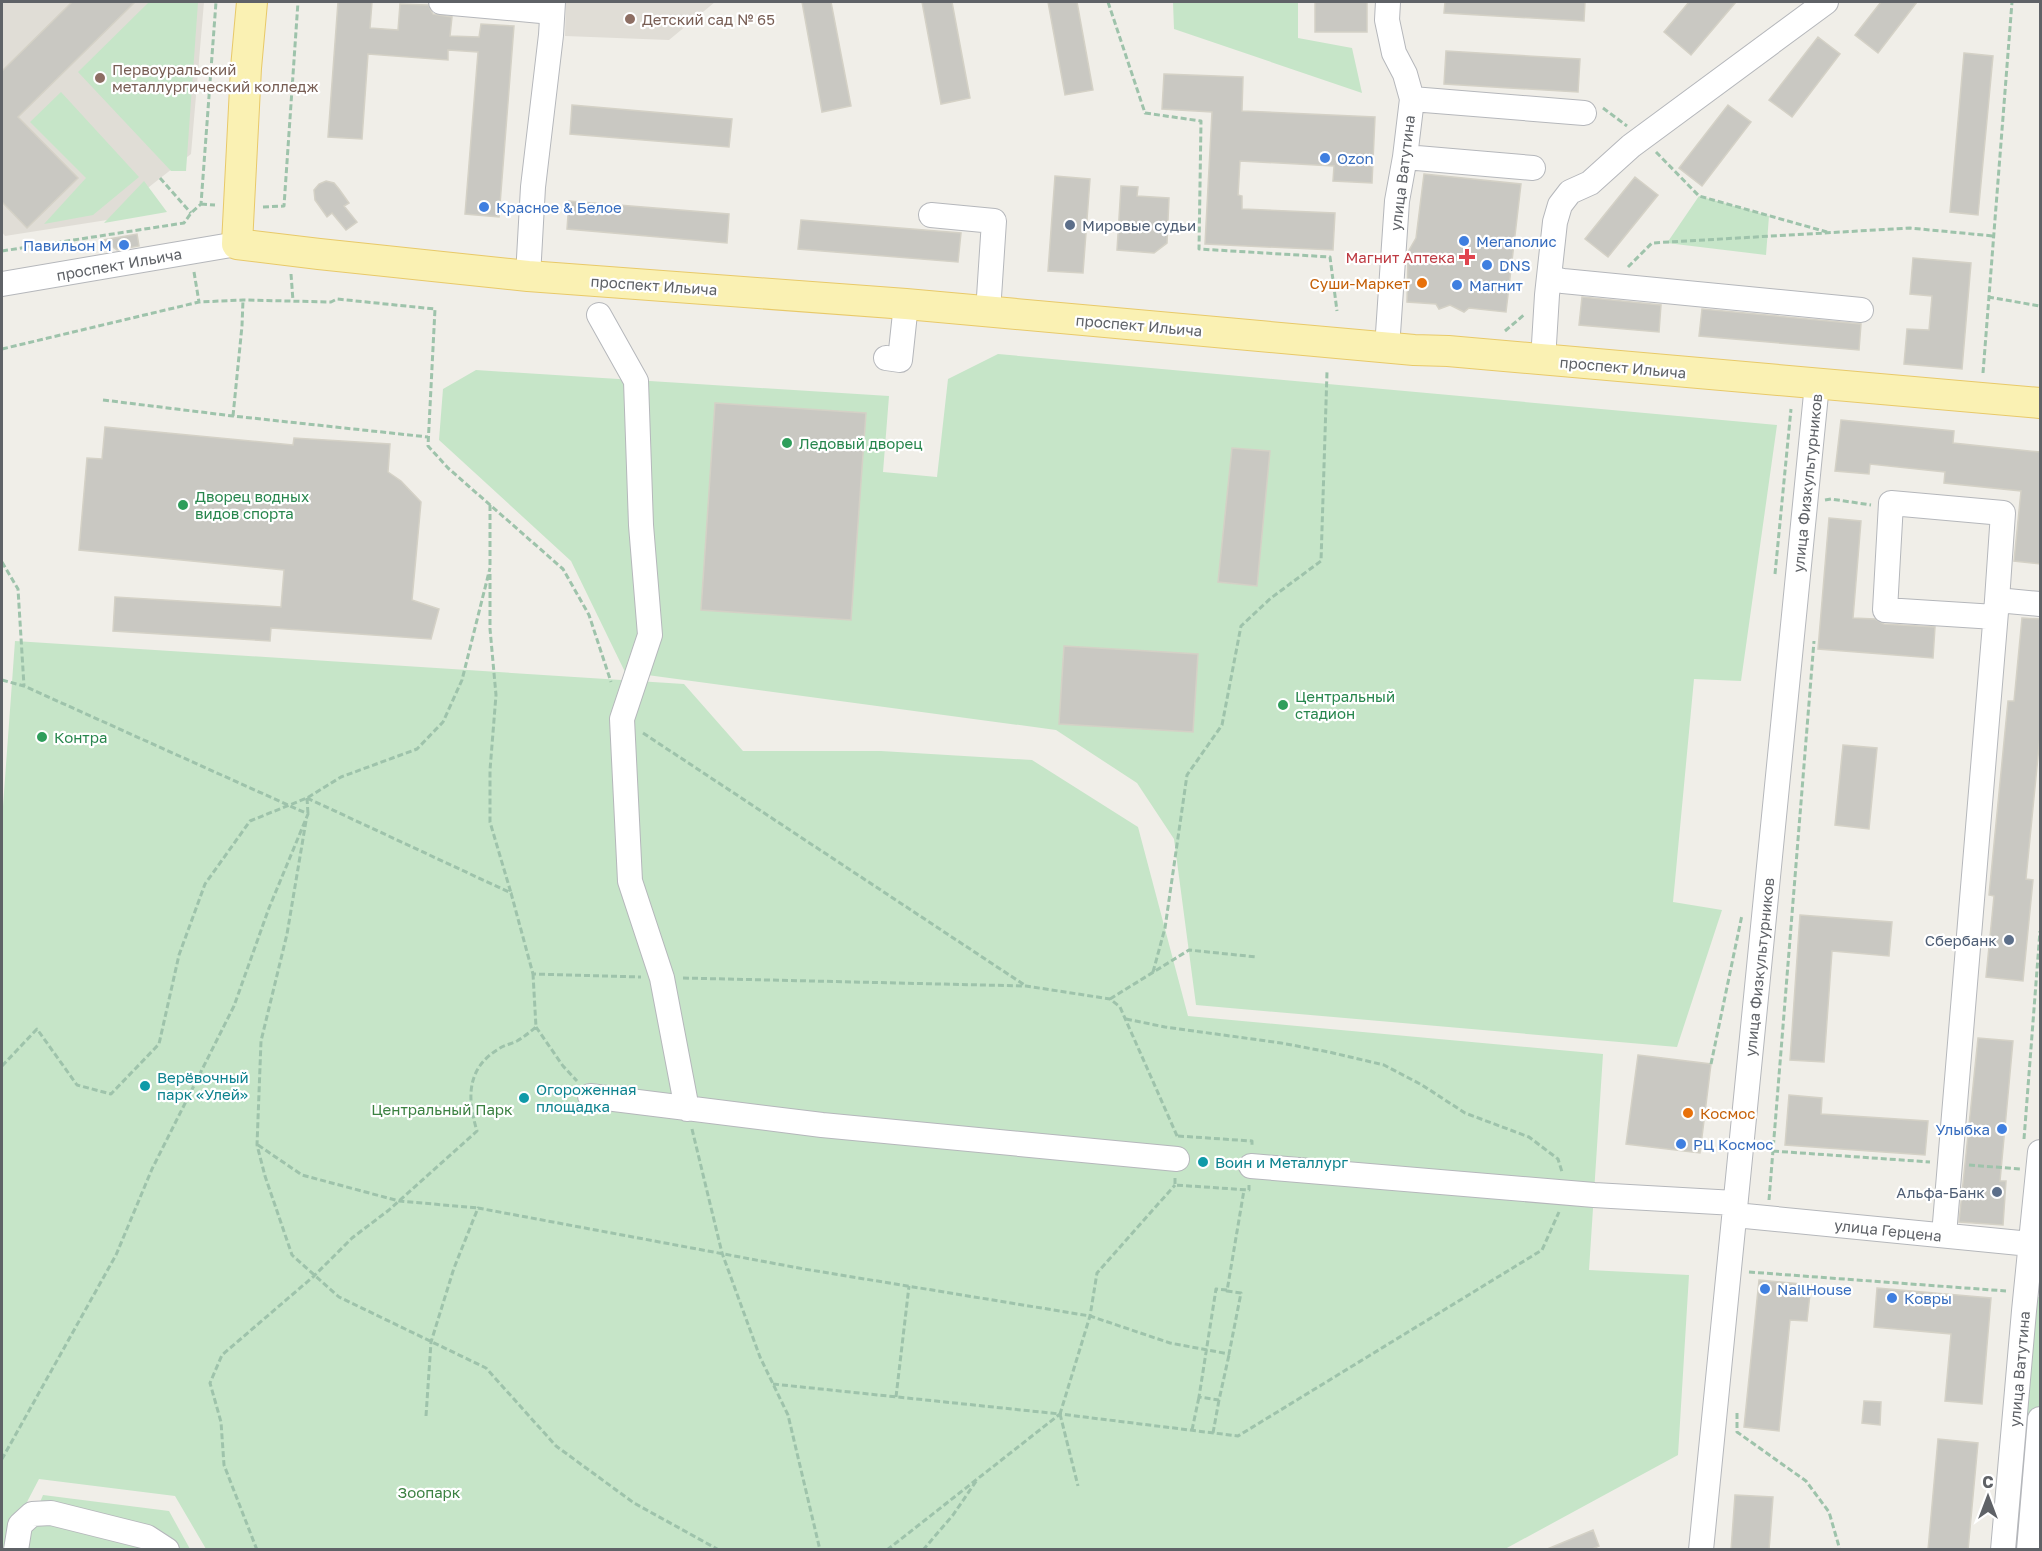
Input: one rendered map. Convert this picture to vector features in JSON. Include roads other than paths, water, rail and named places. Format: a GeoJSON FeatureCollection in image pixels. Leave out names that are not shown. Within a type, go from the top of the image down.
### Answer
{"type":"FeatureCollection","features":[{"type":"Feature","properties":{"kind":"main road"},"geometry":{"type":"LineString","coordinates":[[237,244],[252,2]]}},
{"type":"Feature","properties":{"kind":"main road","name":"проспект Ильича"},"geometry":{"type":"LineString","coordinates":[[237,244],[528,276],[906,304],[1388,348],[2040,402]]}},
{"type":"Feature","properties":{"kind":"street"},"geometry":{"type":"LineString","coordinates":[[441,2],[552,7],[533,188],[528,276]]}},
{"type":"Feature","properties":{"kind":"street","name":"улица Ватутина"},"geometry":{"type":"LineString","coordinates":[[1388,2],[1387,20],[1394,52],[1405,75],[1412,99],[1405,157],[1396,201],[1388,348]]}},
{"type":"Feature","properties":{"kind":"street"},"geometry":{"type":"LineString","coordinates":[[1543,360],[1555,222],[1560,205],[1570,192],[1590,183],[1642,137],[1826,2]]}},
{"type":"Feature","properties":{"kind":"street"},"geometry":{"type":"LineString","coordinates":[[1412,99],[1593,110]]}},
{"type":"Feature","properties":{"kind":"street"},"geometry":{"type":"LineString","coordinates":[[1405,157],[1533,168]]}},
{"type":"Feature","properties":{"kind":"street"},"geometry":{"type":"LineString","coordinates":[[931,215],[994,221],[988,312]]}},
{"type":"Feature","properties":{"kind":"street","name":"проспект Ильича"},"geometry":{"type":"LineString","coordinates":[[2,284],[237,244]]}},
{"type":"Feature","properties":{"kind":"street"},"geometry":{"type":"LineString","coordinates":[[1548,287],[1563,281],[1862,310]]}},
{"type":"Feature","properties":{"kind":"street"},"geometry":{"type":"LineString","coordinates":[[886,358],[900,360],[906,304]]}},
{"type":"Feature","properties":{"kind":"street"},"geometry":{"type":"LineString","coordinates":[[599,315],[636,381],[641,525],[650,635],[622,719],[630,881],[662,978],[687,1109]]}},
{"type":"Feature","properties":{"kind":"street","name":"улица Физкультурников"},"geometry":{"type":"LineString","coordinates":[[1701,1550],[1817,384]]}},
{"type":"Feature","properties":{"kind":"street"},"geometry":{"type":"LineString","coordinates":[[1944,1235],[1996,609],[2003,513],[1891,503],[1885,610],[1996,609],[2040,604]]}},
{"type":"Feature","properties":{"kind":"street"},"geometry":{"type":"LineString","coordinates":[[590,1096],[834,1126],[1177,1147]]}},
{"type":"Feature","properties":{"kind":"street","name":"улица Ватутина"},"geometry":{"type":"LineString","coordinates":[[2003,1550],[2024,1311],[2036,1245],[2040,1152]]}},
{"type":"Feature","properties":{"kind":"street","name":"улица Герцена"},"geometry":{"type":"LineString","coordinates":[[1251,1166],[1735,1209],[2036,1245]]}},
{"type":"Feature","properties":{"kind":"street"},"geometry":{"type":"LineString","coordinates":[[2029,1550],[2040,1419]]}},
{"type":"Feature","properties":{"kind":"street"},"geometry":{"type":"LineString","coordinates":[[16,1550],[20,1525],[32,1514],[51,1513],[147,1537],[167,1550]]}},
{"type":"Feature","properties":{"kind":"place","name":"Детский сад № 65"},"geometry":{"type":"Point","coordinates":[630,19]}},
{"type":"Feature","properties":{"kind":"place","name":"Первоуральский металлургический колледж"},"geometry":{"type":"Point","coordinates":[100,78]}},
{"type":"Feature","properties":{"kind":"place","name":"Ozon"},"geometry":{"type":"Point","coordinates":[1325,158]}},
{"type":"Feature","properties":{"kind":"place","name":"Красное & Белое"},"geometry":{"type":"Point","coordinates":[484,207]}},
{"type":"Feature","properties":{"kind":"place","name":"Мировые судьи"},"geometry":{"type":"Point","coordinates":[1070,225]}},
{"type":"Feature","properties":{"kind":"place","name":"Мегаполис"},"geometry":{"type":"Point","coordinates":[1464,241]}},
{"type":"Feature","properties":{"kind":"place","name":"Павильон М"},"geometry":{"type":"Point","coordinates":[124,245]}},
{"type":"Feature","properties":{"kind":"place","name":"Магнит Аптека"},"geometry":{"type":"Point","coordinates":[1467,257]}},
{"type":"Feature","properties":{"kind":"place","name":"DNS"},"geometry":{"type":"Point","coordinates":[1487,265]}},
{"type":"Feature","properties":{"kind":"place","name":"Суши-Маркет"},"geometry":{"type":"Point","coordinates":[1422,283]}},
{"type":"Feature","properties":{"kind":"place","name":"Магнит"},"geometry":{"type":"Point","coordinates":[1457,285]}},
{"type":"Feature","properties":{"kind":"place","name":"Ледовый дворец"},"geometry":{"type":"Point","coordinates":[787,443]}},
{"type":"Feature","properties":{"kind":"place","name":"Дворец водных видов спорта"},"geometry":{"type":"Point","coordinates":[183,505]}},
{"type":"Feature","properties":{"kind":"place","name":"Центральный стадион"},"geometry":{"type":"Point","coordinates":[1283,705]}},
{"type":"Feature","properties":{"kind":"place","name":"Контра"},"geometry":{"type":"Point","coordinates":[42,737]}},
{"type":"Feature","properties":{"kind":"place","name":"Сбербанк"},"geometry":{"type":"Point","coordinates":[2009,940]}},
{"type":"Feature","properties":{"kind":"place","name":"Верёвочный парк «Улей»"},"geometry":{"type":"Point","coordinates":[145,1086]}},
{"type":"Feature","properties":{"kind":"place","name":"Огороженная площадка"},"geometry":{"type":"Point","coordinates":[524,1098]}},
{"type":"Feature","properties":{"kind":"place","name":"Космос"},"geometry":{"type":"Point","coordinates":[1688,1113]}},
{"type":"Feature","properties":{"kind":"place","name":"Улыбка"},"geometry":{"type":"Point","coordinates":[2002,1129]}},
{"type":"Feature","properties":{"kind":"place","name":"РЦ Космос"},"geometry":{"type":"Point","coordinates":[1681,1144]}},
{"type":"Feature","properties":{"kind":"place","name":"Воин и Металлург"},"geometry":{"type":"Point","coordinates":[1203,1162]}},
{"type":"Feature","properties":{"kind":"place","name":"Альфа-Банк"},"geometry":{"type":"Point","coordinates":[1997,1192]}},
{"type":"Feature","properties":{"kind":"place","name":"NailHouse"},"geometry":{"type":"Point","coordinates":[1765,1289]}},
{"type":"Feature","properties":{"kind":"place","name":"Ковры"},"geometry":{"type":"Point","coordinates":[1892,1298]}},
{"type":"Feature","properties":{"kind":"park label","name":"Центральный Парк"},"geometry":{"type":"Point","coordinates":[442,1109]}},
{"type":"Feature","properties":{"kind":"park label","name":"Зоопарк"},"geometry":{"type":"Point","coordinates":[429,1492]}}]}
